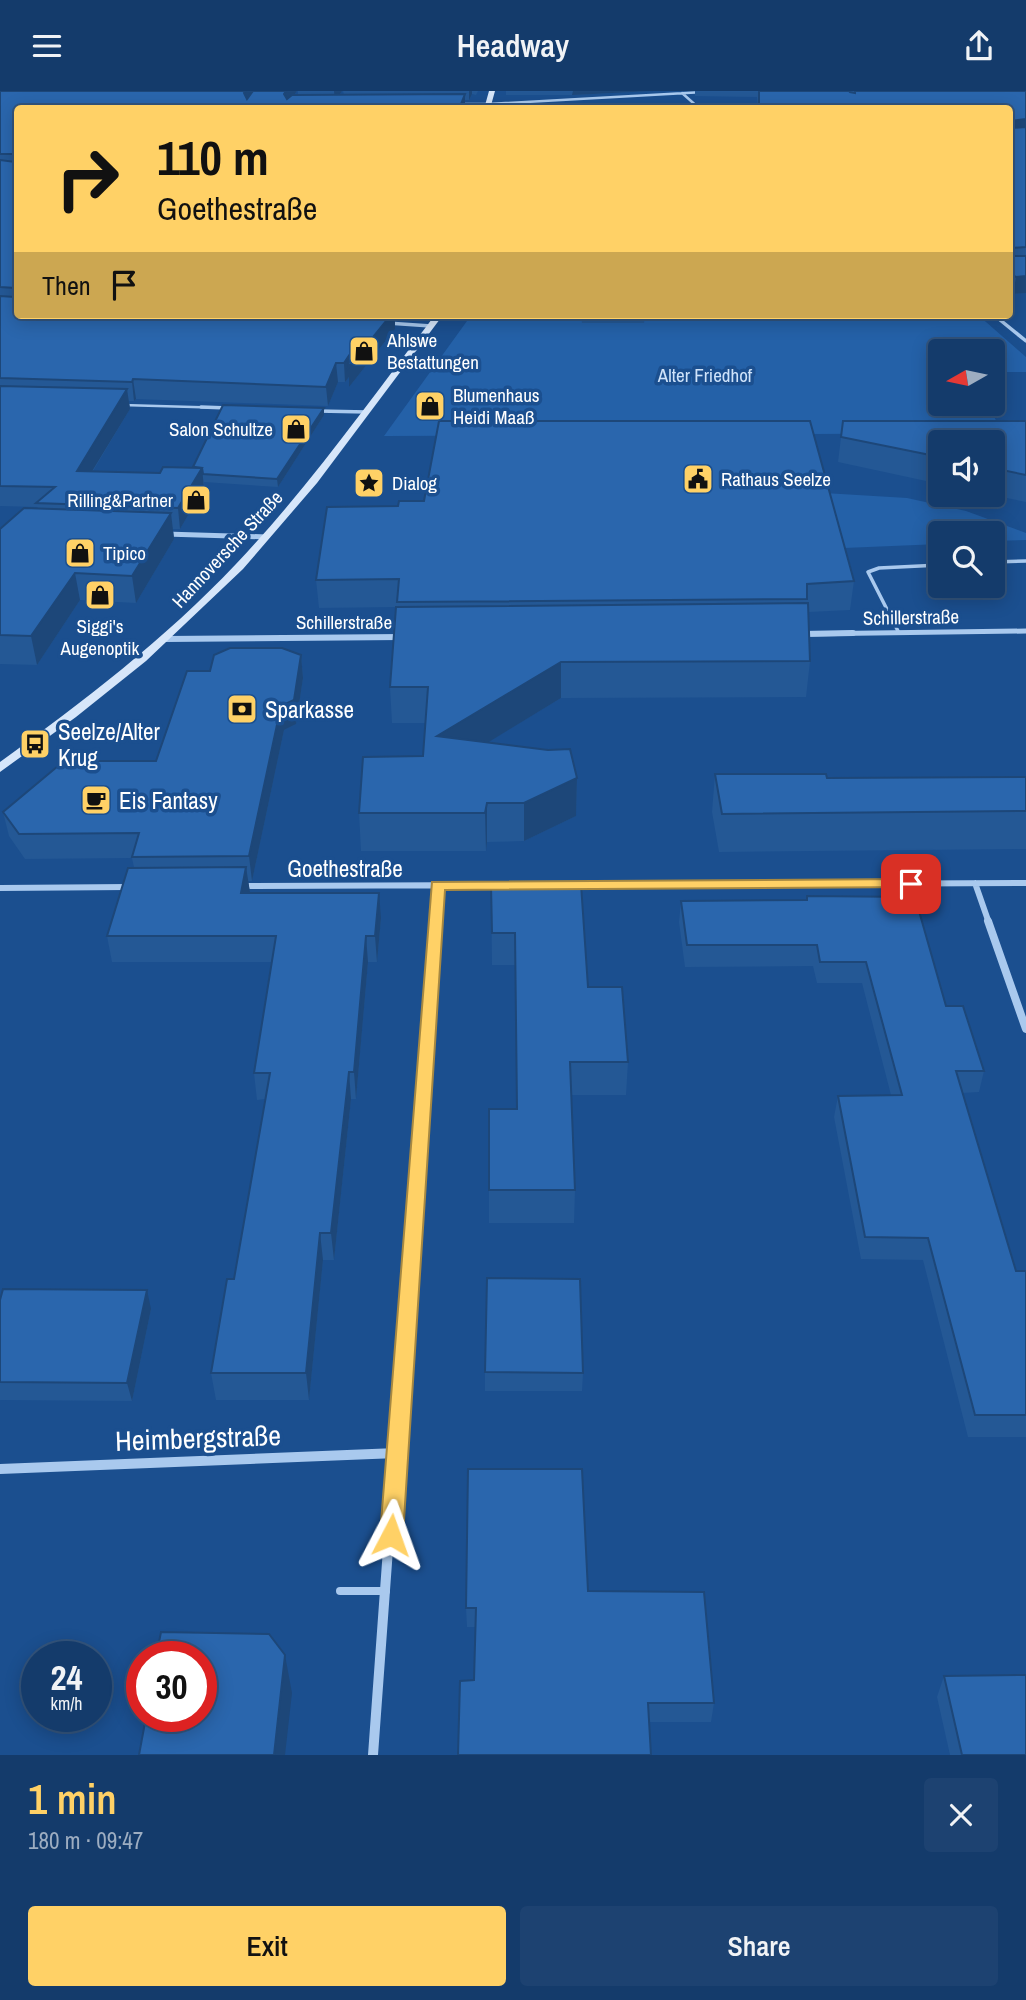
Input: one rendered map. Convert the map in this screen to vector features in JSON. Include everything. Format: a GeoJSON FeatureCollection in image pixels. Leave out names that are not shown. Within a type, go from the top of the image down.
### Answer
{"type":"FeatureCollection","features":[{"type":"Feature","properties":{"kind":"street"},"geometry":{"type":"LineString","coordinates":[[502,105],[722,91]]}},
{"type":"Feature","properties":{"kind":"street"},"geometry":{"type":"LineString","coordinates":[[682,93],[695,105]]}},
{"type":"Feature","properties":{"kind":"street","name":"Hannoversche Straße"},"geometry":{"type":"LineString","coordinates":[[0,768],[166,639],[267,537],[367,412],[436,319]]}},
{"type":"Feature","properties":{"kind":"street"},"geometry":{"type":"LineString","coordinates":[[999,319],[1026,341]]}},
{"type":"Feature","properties":{"kind":"street"},"geometry":{"type":"LineString","coordinates":[[380,323],[431,325]]}},
{"type":"Feature","properties":{"kind":"street"},"geometry":{"type":"LineString","coordinates":[[161,533],[267,537]]}},
{"type":"Feature","properties":{"kind":"street","name":"Schillerstraße"},"geometry":{"type":"LineString","coordinates":[[796,634],[1026,631]]}},
{"type":"Feature","properties":{"kind":"street","name":"Schillerstraße"},"geometry":{"type":"LineString","coordinates":[[166,639],[409,637]]}},
{"type":"Feature","properties":{"kind":"street"},"geometry":{"type":"LineString","coordinates":[[975,883],[1026,1029]]}},
{"type":"Feature","properties":{"kind":"street"},"geometry":{"type":"LineString","coordinates":[[564,885],[1026,883]]}},
{"type":"Feature","properties":{"kind":"street"},"geometry":{"type":"LineString","coordinates":[[373,1755],[437,885]]}},
{"type":"Feature","properties":{"kind":"street","name":"Goethestraße"},"geometry":{"type":"LineString","coordinates":[[233,886],[510,885]]}},
{"type":"Feature","properties":{"kind":"street"},"geometry":{"type":"LineString","coordinates":[[0,888],[140,887]]}},
{"type":"Feature","properties":{"kind":"street","name":"Heimbergstraße"},"geometry":{"type":"LineString","coordinates":[[0,1469],[397,1453]]}},
{"type":"Feature","properties":{"kind":"lane"},"geometry":{"type":"LineString","coordinates":[[454,104],[470,105]]}},
{"type":"Feature","properties":{"kind":"lane"},"geometry":{"type":"LineString","coordinates":[[121,405],[229,408]]}},
{"type":"Feature","properties":{"kind":"lane"},"geometry":{"type":"LineString","coordinates":[[312,411],[367,412]]}},
{"type":"Feature","properties":{"kind":"lane"},"geometry":{"type":"LineString","coordinates":[[1005,562],[1026,561]]}},
{"type":"Feature","properties":{"kind":"lane"},"geometry":{"type":"LineString","coordinates":[[899,633],[867,572],[879,568],[928,566]]}},
{"type":"Feature","properties":{"kind":"lane"},"geometry":{"type":"LineString","coordinates":[[340,1591],[387,1591]]}},
{"type":"Feature","properties":{"kind":"green space","name":"Alter Friedhof"},"geometry":{"type":"Polygon","coordinates":[[[983,319],[1026,357],[1026,372],[1005,372],[1005,339],[928,339],[928,417],[994,417],[1001,430],[928,430],[928,433],[384,436],[467,321],[983,319]]]}},
{"type":"Feature","properties":{"kind":"green space"},"geometry":{"type":"Polygon","coordinates":[[[824,493],[907,498],[928,503],[928,507],[948,507],[993,521],[928,521],[928,544],[844,548],[851,567],[424,574],[824,493]]]}},
{"type":"Feature","properties":{"kind":"green space"},"geometry":{"type":"Polygon","coordinates":[[[1005,525],[1026,533],[1026,540],[1005,541],[1005,525]]]}},
{"type":"Feature","properties":{"kind":"building"},"geometry":{"type":"Polygon","coordinates":[[[0,91],[246,91],[244,93],[247,99],[253,91],[286,91],[284,94],[287,99],[292,95],[465,94],[461,105],[14,105],[14,154],[0,154],[0,91]]]}},
{"type":"Feature","properties":{"kind":"building"},"geometry":{"type":"Polygon","coordinates":[[[759,91],[1026,91],[1026,119],[1013,121],[1013,105],[759,105],[759,91]]]}},
{"type":"Feature","properties":{"kind":"building"},"geometry":{"type":"Polygon","coordinates":[[[1026,127],[1026,247],[1013,248],[1013,128],[1026,127]]]}},
{"type":"Feature","properties":{"kind":"building"},"geometry":{"type":"Polygon","coordinates":[[[0,160],[14,162],[14,288],[0,287],[0,160]]]}},
{"type":"Feature","properties":{"kind":"building"},"geometry":{"type":"Polygon","coordinates":[[[1013,256],[1026,256],[1026,276],[1013,275],[1013,256]]]}},
{"type":"Feature","properties":{"kind":"building"},"geometry":{"type":"Polygon","coordinates":[[[0,296],[14,297],[14,319],[388,319],[348,368],[350,354],[344,363],[336,363],[326,387],[133,379],[132,382],[0,378],[0,296]]]}},
{"type":"Feature","properties":{"kind":"building"},"geometry":{"type":"Polygon","coordinates":[[[0,386],[127,389],[77,471],[160,473],[163,467],[202,468],[178,508],[36,503],[55,487],[0,486],[0,386]]]}},
{"type":"Feature","properties":{"kind":"building"},"geometry":{"type":"Polygon","coordinates":[[[223,405],[324,408],[277,479],[203,474],[202,468],[193,467],[223,405]]]}},
{"type":"Feature","properties":{"kind":"building"},"geometry":{"type":"Polygon","coordinates":[[[439,421],[810,421],[854,581],[807,584],[807,599],[397,602],[399,579],[316,580],[327,507],[398,506],[399,501],[424,501],[439,421]]]}},
{"type":"Feature","properties":{"kind":"building"},"geometry":{"type":"Polygon","coordinates":[[[843,421],[1026,421],[1026,475],[1005,471],[1005,430],[928,430],[928,455],[841,437],[843,421]]]}},
{"type":"Feature","properties":{"kind":"building"},"geometry":{"type":"Polygon","coordinates":[[[24,508],[171,513],[132,576],[75,573],[31,636],[0,635],[0,529],[24,508]]]}},
{"type":"Feature","properties":{"kind":"building"},"geometry":{"type":"Polygon","coordinates":[[[808,603],[810,661],[561,662],[437,736],[548,750],[570,749],[577,778],[524,803],[487,803],[485,813],[359,813],[363,757],[423,756],[428,687],[390,687],[396,607],[808,603]]]}},
{"type":"Feature","properties":{"kind":"building"},"geometry":{"type":"Polygon","coordinates":[[[230,648],[282,648],[301,655],[294,700],[281,706],[249,856],[132,857],[139,833],[19,834],[3,812],[64,761],[156,761],[187,671],[210,671],[214,655],[230,648]]]}},
{"type":"Feature","properties":{"kind":"building"},"geometry":{"type":"Polygon","coordinates":[[[715,774],[826,774],[827,778],[1026,777],[1026,811],[722,814],[715,774]]]}},
{"type":"Feature","properties":{"kind":"building"},"geometry":{"type":"Polygon","coordinates":[[[246,867],[241,893],[379,893],[375,936],[366,936],[354,1072],[349,1072],[331,1233],[320,1233],[306,1373],[211,1373],[227,1279],[234,1279],[270,1073],[254,1073],[276,936],[107,936],[128,868],[246,867]]]}},
{"type":"Feature","properties":{"kind":"building"},"geometry":{"type":"Polygon","coordinates":[[[581,884],[588,987],[622,987],[628,1062],[570,1062],[575,1190],[489,1190],[489,1109],[517,1109],[515,933],[492,933],[491,885],[581,884]]]}},
{"type":"Feature","properties":{"kind":"building"},"geometry":{"type":"Polygon","coordinates":[[[807,896],[915,897],[946,1006],[963,1006],[984,1071],[956,1071],[1016,1271],[1026,1271],[1026,1415],[975,1415],[928,1238],[865,1237],[838,1096],[902,1095],[866,962],[820,962],[817,945],[687,945],[681,901],[807,900],[807,896]]]}},
{"type":"Feature","properties":{"kind":"building"},"geometry":{"type":"Polygon","coordinates":[[[487,1278],[580,1279],[583,1373],[485,1372],[487,1278]]]}},
{"type":"Feature","properties":{"kind":"building"},"geometry":{"type":"Polygon","coordinates":[[[3,1289],[147,1290],[127,1383],[0,1382],[0,1300],[3,1289]]]}},
{"type":"Feature","properties":{"kind":"building"},"geometry":{"type":"Polygon","coordinates":[[[468,1469],[582,1469],[588,1591],[704,1592],[714,1703],[648,1703],[651,1755],[458,1755],[460,1681],[474,1680],[476,1608],[466,1608],[468,1469]]]}},
{"type":"Feature","properties":{"kind":"building"},"geometry":{"type":"Polygon","coordinates":[[[161,1632],[269,1634],[285,1655],[274,1755],[139,1755],[143,1732],[217,1732],[217,1641],[159,1641],[161,1632]]]}},
{"type":"Feature","properties":{"kind":"building"},"geometry":{"type":"Polygon","coordinates":[[[1026,1675],[1026,1755],[962,1755],[944,1676],[1026,1675]]]}},
{"type":"Feature","properties":{"kind":"place","name":"Ahlswe Bestattungen"},"geometry":{"type":"Point","coordinates":[364,351]}},
{"type":"Feature","properties":{"kind":"place","name":"Blumenhaus Heidi Maaß"},"geometry":{"type":"Point","coordinates":[430,406]}},
{"type":"Feature","properties":{"kind":"place","name":"Salon Schultze"},"geometry":{"type":"Point","coordinates":[296,429]}},
{"type":"Feature","properties":{"kind":"place","name":"Rathaus Seelze"},"geometry":{"type":"Point","coordinates":[698,479]}},
{"type":"Feature","properties":{"kind":"place","name":"Dialog"},"geometry":{"type":"Point","coordinates":[369,483]}},
{"type":"Feature","properties":{"kind":"place","name":"Rilling&Partner"},"geometry":{"type":"Point","coordinates":[196,500]}},
{"type":"Feature","properties":{"kind":"place","name":"Tipico"},"geometry":{"type":"Point","coordinates":[80,553]}},
{"type":"Feature","properties":{"kind":"place","name":"Siggi's Augenoptik"},"geometry":{"type":"Point","coordinates":[100,595]}},
{"type":"Feature","properties":{"kind":"place","name":"Sparkasse"},"geometry":{"type":"Point","coordinates":[242,709]}},
{"type":"Feature","properties":{"kind":"place","name":"Seelze/Alter Krug"},"geometry":{"type":"Point","coordinates":[35,744]}},
{"type":"Feature","properties":{"kind":"place","name":"Eis Fantasy"},"geometry":{"type":"Point","coordinates":[96,800]}},
{"type":"Feature","properties":{"kind":"route"},"geometry":{"type":"LineString","coordinates":[[391,1535],[437,885],[911,884]]}}]}
